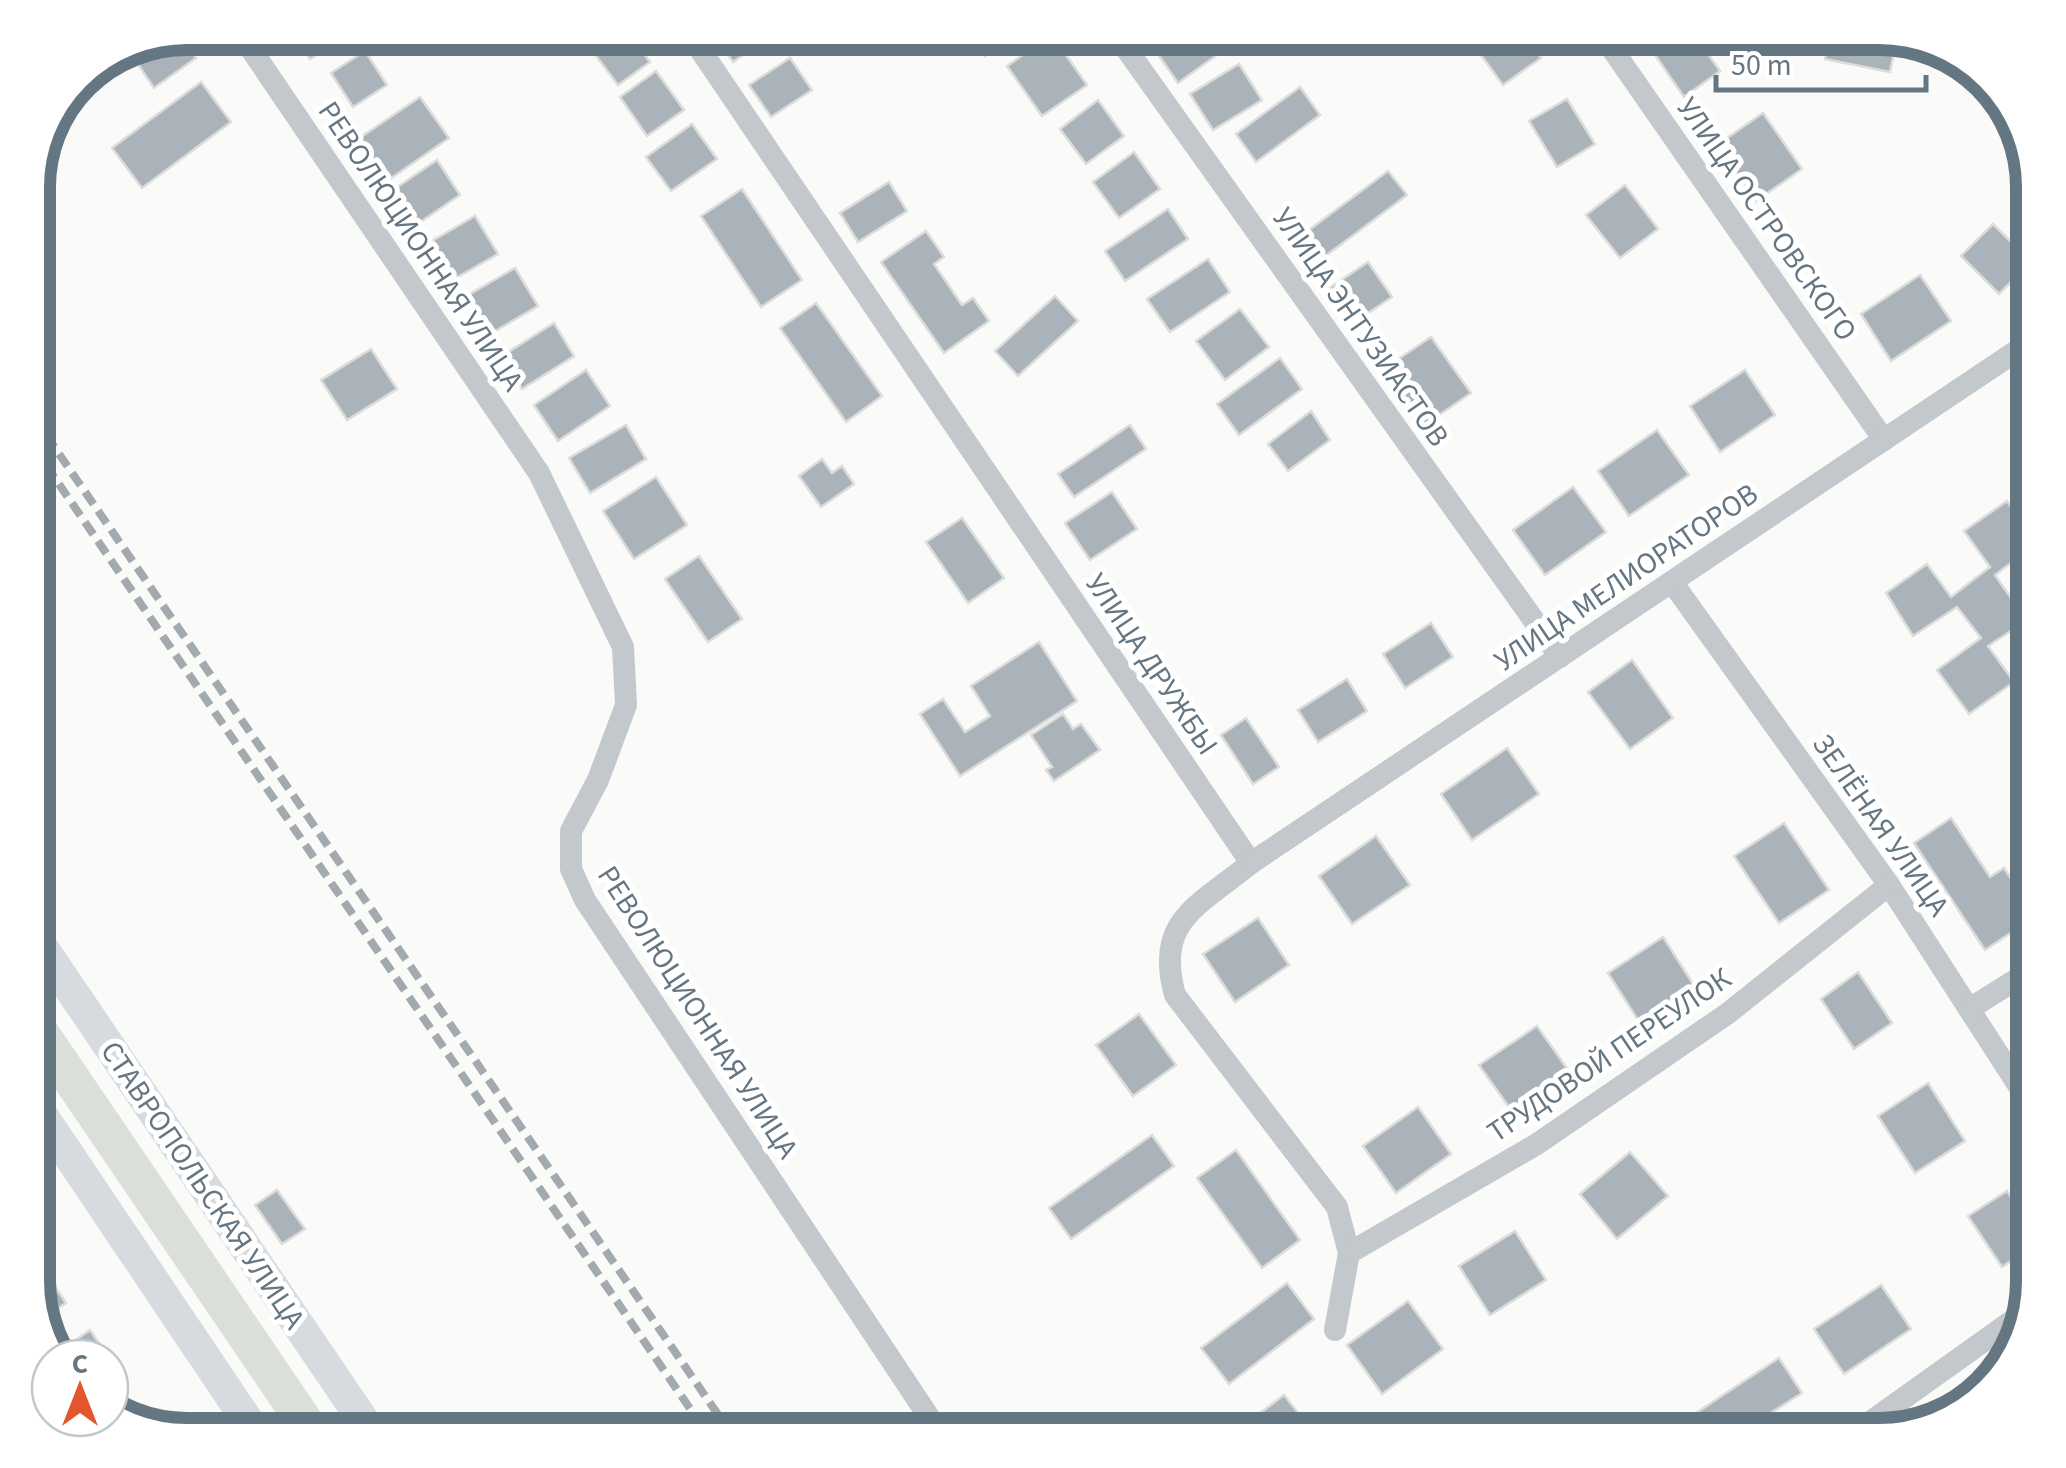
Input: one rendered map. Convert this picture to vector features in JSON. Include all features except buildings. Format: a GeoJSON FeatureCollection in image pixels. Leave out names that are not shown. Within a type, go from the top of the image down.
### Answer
{"type":"FeatureCollection","features":[{"type":"Feature","properties":{"kind":"main road","name":"СТАВРОПОЛЬСКАЯ УЛИЦА"},"geometry":{"type":"LineString","coordinates":[[50,959],[361,1418]]}},
{"type":"Feature","properties":{"kind":"main road"},"geometry":{"type":"LineString","coordinates":[[50,1127],[245,1418]]}},
{"type":"Feature","properties":{"kind":"street","name":"РЕВОЛЮЦИОННАЯ УЛИЦА"},"geometry":{"type":"LineString","coordinates":[[252,50],[539,473],[623,648],[626,704],[598,780],[572,831],[571,869],[585,900],[929,1418]]}},
{"type":"Feature","properties":{"kind":"street","name":"УЛИЦА ДРУЖБЫ"},"geometry":{"type":"LineString","coordinates":[[701,50],[1251,864]]}},
{"type":"Feature","properties":{"kind":"street","name":"УЛИЦА ЭНТУЗИАСТОВ"},"geometry":{"type":"LineString","coordinates":[[1127,50],[1560,657]]}},
{"type":"Feature","properties":{"kind":"street","name":"УЛИЦА ОСТРОВСКОГО"},"geometry":{"type":"LineString","coordinates":[[1613,50],[1884,440]]}},
{"type":"Feature","properties":{"kind":"street","name":"УЛИЦА МЕЛИОРАТОРОВ"},"geometry":{"type":"LineString","coordinates":[[1251,864],[2016,352]]}},
{"type":"Feature","properties":{"kind":"street","name":"ЗЕЛЁНАЯ УЛИЦА"},"geometry":{"type":"LineString","coordinates":[[1672,582],[1888,886],[2016,1081]]}},
{"type":"Feature","properties":{"kind":"street"},"geometry":{"type":"LineString","coordinates":[[1251,864],[1178,924],[1166,962],[1175,995],[1336,1206],[1349,1254],[1335,1330]]}},
{"type":"Feature","properties":{"kind":"street","name":"ТРУДОВОЙ ПЕРЕУЛОК"},"geometry":{"type":"LineString","coordinates":[[1349,1254],[1536,1144],[1696,1036],[1888,886]]}},
{"type":"Feature","properties":{"kind":"street"},"geometry":{"type":"LineString","coordinates":[[1969,1009],[2016,980]]}},
{"type":"Feature","properties":{"kind":"street"},"geometry":{"type":"LineString","coordinates":[[1877,1418],[2009,1324]]}},
{"type":"Feature","properties":{"kind":"shaded area"},"geometry":{"type":"Polygon","coordinates":[[[50,1014],[324,1418],[279,1418],[50,1081],[50,1014]]]}},
{"type":"Feature","properties":{"kind":"railway"},"geometry":{"type":"LineString","coordinates":[[50,441],[720,1418]]}},
{"type":"Feature","properties":{"kind":"railway"},"geometry":{"type":"LineString","coordinates":[[50,471],[696,1418]]}}]}
